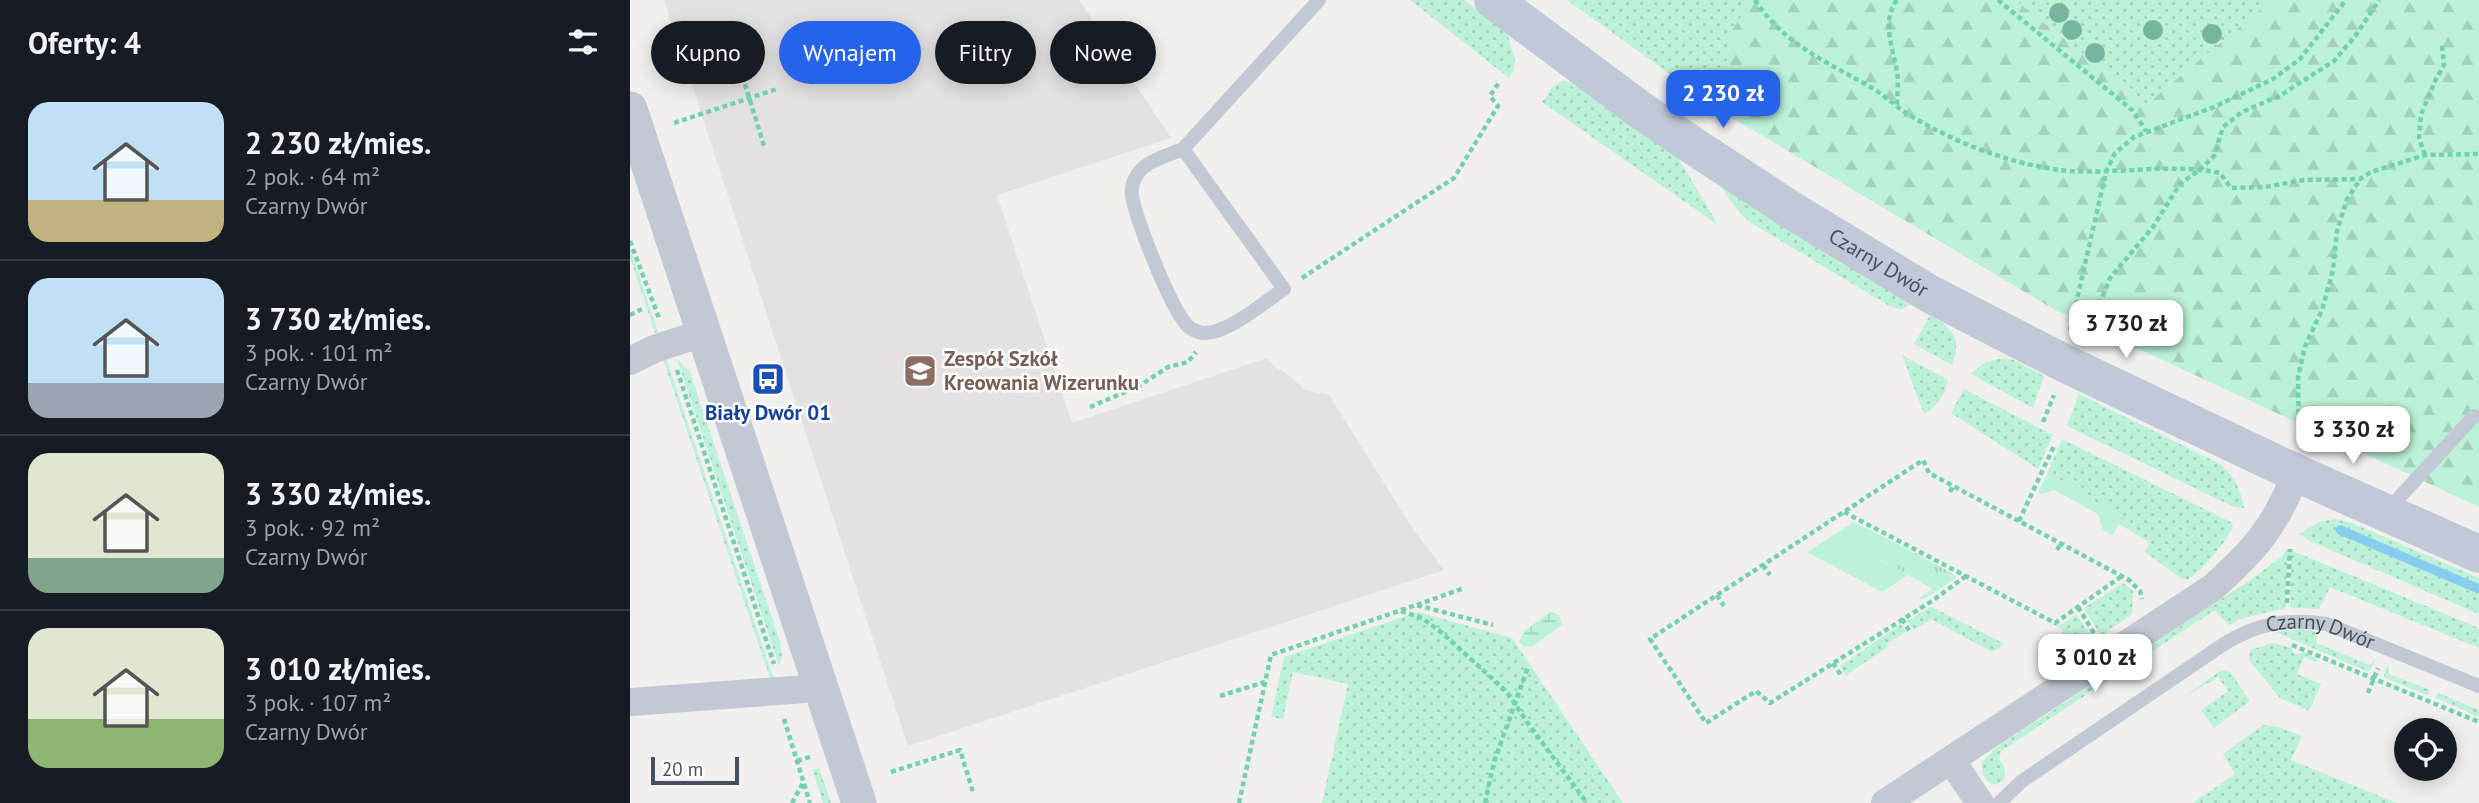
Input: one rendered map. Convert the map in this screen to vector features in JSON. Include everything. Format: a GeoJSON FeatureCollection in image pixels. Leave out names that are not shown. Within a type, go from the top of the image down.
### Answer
{"type":"FeatureCollection","features":[{"type":"Feature","properties":{"kind":"main road","name":"Czarny Dwór"},"geometry":{"type":"LineString","coordinates":[[1493,0],[1649,116],[1791,211],[1902,278],[2054,358],[2296,473],[2479,554]]}},
{"type":"Feature","properties":{"kind":"street"},"geometry":{"type":"LineString","coordinates":[[630,109],[642,184],[703,333],[859,803]]}},
{"type":"Feature","properties":{"kind":"street"},"geometry":{"type":"LineString","coordinates":[[630,361],[703,333]]}},
{"type":"Feature","properties":{"kind":"street"},"geometry":{"type":"LineString","coordinates":[[1885,803],[2212,588],[2246,558],[2269,530],[2296,473]]}},
{"type":"Feature","properties":{"kind":"street"},"geometry":{"type":"LineString","coordinates":[[630,702],[820,688]]}},
{"type":"Feature","properties":{"kind":"street"},"geometry":{"type":"LineString","coordinates":[[1951,760],[1980,803]]}},
{"type":"Feature","properties":{"kind":"lane"},"geometry":{"type":"LineString","coordinates":[[1183,149],[1284,289],[1228,326],[1212,332],[1202,333],[1190,327],[1182,317],[1153,259],[1133,199],[1133,185],[1138,173],[1152,162],[1183,149],[1319,0]]}},
{"type":"Feature","properties":{"kind":"lane"},"geometry":{"type":"LineString","coordinates":[[2386,513],[2474,416]]}},
{"type":"Feature","properties":{"kind":"lane","name":"Czarny Dwór"},"geometry":{"type":"LineString","coordinates":[[1999,803],[2022,781],[2224,644],[2243,632],[2264,625],[2305,621],[2327,624],[2479,687]]}},
{"type":"Feature","properties":{"kind":"path"},"geometry":{"type":"LineString","coordinates":[[1755,0],[1772,24],[1807,51],[1876,90],[1910,116],[1963,142],[2004,158],[2060,170],[2106,172],[2201,169],[2220,173],[2231,188],[2265,187],[2304,180],[2360,179]]}},
{"type":"Feature","properties":{"kind":"path"},"geometry":{"type":"LineString","coordinates":[[1897,0],[1892,7],[1888,30],[1898,75],[1897,106]]}},
{"type":"Feature","properties":{"kind":"path"},"geometry":{"type":"LineString","coordinates":[[1998,0],[2132,110],[2147,131]]}},
{"type":"Feature","properties":{"kind":"path"},"geometry":{"type":"LineString","coordinates":[[2071,336],[2069,326],[2086,266],[2109,162],[2123,145],[2147,131],[2214,107],[2273,79],[2300,59],[2346,0]]}},
{"type":"Feature","properties":{"kind":"path"},"geometry":{"type":"LineString","coordinates":[[2081,340],[2089,335],[2110,278],[2153,227],[2179,184],[2214,156],[2223,127],[2242,112],[2281,95],[2334,61],[2356,35],[2379,0]]}},
{"type":"Feature","properties":{"kind":"path"},"geometry":{"type":"LineString","coordinates":[[2425,155],[2419,138],[2421,115],[2444,65],[2442,45]]}},
{"type":"Feature","properties":{"kind":"path"},"geometry":{"type":"LineString","coordinates":[[1284,289],[1454,178],[1497,106],[1490,96],[1500,81]]}},
{"type":"Feature","properties":{"kind":"path"},"geometry":{"type":"LineString","coordinates":[[745,85],[764,146]]}},
{"type":"Feature","properties":{"kind":"path"},"geometry":{"type":"LineString","coordinates":[[674,123],[777,89]]}},
{"type":"Feature","properties":{"kind":"path"},"geometry":{"type":"LineString","coordinates":[[2296,473],[2301,425],[2298,377],[2305,346],[2322,310],[2333,270],[2337,231],[2347,199],[2360,179],[2371,172],[2425,155],[2479,154]]}},
{"type":"Feature","properties":{"kind":"path"},"geometry":{"type":"LineString","coordinates":[[630,241],[669,345],[779,680],[775,692],[810,803]]}},
{"type":"Feature","properties":{"kind":"path"},"geometry":{"type":"LineString","coordinates":[[630,315],[642,309]]}},
{"type":"Feature","properties":{"kind":"path"},"geometry":{"type":"LineString","coordinates":[[1090,407],[1139,386],[1168,367],[1188,362],[1212,332]]}},
{"type":"Feature","properties":{"kind":"path"},"geometry":{"type":"LineString","coordinates":[[2019,521],[2054,446]]}},
{"type":"Feature","properties":{"kind":"path"},"geometry":{"type":"LineString","coordinates":[[1966,576],[1770,703],[1756,691],[1706,723],[1650,639],[1923,460],[1929,473],[2135,584],[2140,591],[2142,604]]}},
{"type":"Feature","properties":{"kind":"path"},"geometry":{"type":"LineString","coordinates":[[1950,492],[1953,486]]}},
{"type":"Feature","properties":{"kind":"path"},"geometry":{"type":"LineString","coordinates":[[1844,512],[2055,623],[2122,576]]}},
{"type":"Feature","properties":{"kind":"path"},"geometry":{"type":"LineString","coordinates":[[2057,550],[2061,543]]}},
{"type":"Feature","properties":{"kind":"path"},"geometry":{"type":"LineString","coordinates":[[2289,561],[2289,583]]}},
{"type":"Feature","properties":{"kind":"path"},"geometry":{"type":"LineString","coordinates":[[1763,565],[1770,575]]}},
{"type":"Feature","properties":{"kind":"path"},"geometry":{"type":"LineString","coordinates":[[1239,803],[1271,655],[1464,588]]}},
{"type":"Feature","properties":{"kind":"path"},"geometry":{"type":"LineString","coordinates":[[1717,595],[1724,606]]}},
{"type":"Feature","properties":{"kind":"path"},"geometry":{"type":"LineString","coordinates":[[1416,605],[1493,625]]}},
{"type":"Feature","properties":{"kind":"path"},"geometry":{"type":"LineString","coordinates":[[2078,607],[2100,642]]}},
{"type":"Feature","properties":{"kind":"path"},"geometry":{"type":"LineString","coordinates":[[1400,610],[1422,618],[1441,632],[1507,692],[1587,803]]}},
{"type":"Feature","properties":{"kind":"path"},"geometry":{"type":"LineString","coordinates":[[1902,619],[1910,632]]}},
{"type":"Feature","properties":{"kind":"path"},"geometry":{"type":"LineString","coordinates":[[2287,642],[2479,722]]}},
{"type":"Feature","properties":{"kind":"path"},"geometry":{"type":"LineString","coordinates":[[1833,663],[1842,677]]}},
{"type":"Feature","properties":{"kind":"path"},"geometry":{"type":"LineString","coordinates":[[1485,803],[1494,762],[1528,667]]}},
{"type":"Feature","properties":{"kind":"path"},"geometry":{"type":"LineString","coordinates":[[2368,693],[2374,678]]}},
{"type":"Feature","properties":{"kind":"path"},"geometry":{"type":"LineString","coordinates":[[1220,696],[1265,682]]}},
{"type":"Feature","properties":{"kind":"path"},"geometry":{"type":"LineString","coordinates":[[2429,702],[2434,691]]}},
{"type":"Feature","properties":{"kind":"path"},"geometry":{"type":"LineString","coordinates":[[891,772],[960,750],[972,792]]}},
{"type":"Feature","properties":{"kind":"path"},"geometry":{"type":"LineString","coordinates":[[792,803],[803,783]]}},
{"type":"Feature","properties":{"kind":"shaded area","name":"Zespół Szkół Kreowania Wizerunku"},"geometry":{"type":"Polygon","coordinates":[[[664,0],[1079,0],[1093,21],[1050,21],[1050,84],[1135,84],[1171,138],[997,195],[1072,423],[1267,358],[1305,390],[1329,395],[1411,526],[1444,570],[908,746],[691,84],[765,84],[765,21],[671,21],[664,0]]]}},
{"type":"Feature","properties":{"kind":"green space"},"geometry":{"type":"Polygon","coordinates":[[[1410,0],[1465,0],[1507,33],[1515,59],[1509,78],[1410,0]]]}},
{"type":"Feature","properties":{"kind":"green space"},"geometry":{"type":"Polygon","coordinates":[[[1567,0],[1754,0],[1731,31],[1721,111],[1567,0]]]}},
{"type":"Feature","properties":{"kind":"green space"},"geometry":{"type":"Polygon","coordinates":[[[1753,0],[2015,0],[2147,104],[2272,0],[2479,0],[2479,507],[2055,310],[1721,111],[1731,31],[1753,0]]]}},
{"type":"Feature","properties":{"kind":"green space"},"geometry":{"type":"Polygon","coordinates":[[[2015,0],[2272,0],[2147,104],[2015,0]]]}},
{"type":"Feature","properties":{"kind":"green space"},"geometry":{"type":"Polygon","coordinates":[[[1562,81],[1573,83],[1679,159],[1718,225],[1542,102],[1553,86],[1562,81]]]}},
{"type":"Feature","properties":{"kind":"green space"},"geometry":{"type":"Polygon","coordinates":[[[1720,185],[1911,304],[1903,309],[1891,307],[1748,221],[1720,185]]]}},
{"type":"Feature","properties":{"kind":"green space"},"geometry":{"type":"Polygon","coordinates":[[[630,249],[658,332],[655,333],[630,257],[630,249]]]}},
{"type":"Feature","properties":{"kind":"green space"},"geometry":{"type":"Polygon","coordinates":[[[1930,315],[1945,324],[1954,335],[1956,348],[1952,365],[1914,344],[1930,315]]]}},
{"type":"Feature","properties":{"kind":"green space"},"geometry":{"type":"Polygon","coordinates":[[[665,355],[775,683],[772,684],[662,356],[665,355]]]}},
{"type":"Feature","properties":{"kind":"green space"},"geometry":{"type":"Polygon","coordinates":[[[1902,355],[1948,380],[1940,400],[1924,414],[1902,355]]]}},
{"type":"Feature","properties":{"kind":"green space"},"geometry":{"type":"Polygon","coordinates":[[[2002,358],[2014,360],[2044,376],[2033,408],[1971,374],[1985,362],[2002,358]]]}},
{"type":"Feature","properties":{"kind":"green space"},"geometry":{"type":"Polygon","coordinates":[[[677,359],[690,372],[780,642],[782,655],[779,666],[677,359]]]}},
{"type":"Feature","properties":{"kind":"green space"},"geometry":{"type":"Polygon","coordinates":[[[1964,389],[2053,435],[2038,469],[1951,413],[1964,389]]]}},
{"type":"Feature","properties":{"kind":"green space"},"geometry":{"type":"Polygon","coordinates":[[[2079,394],[2220,464],[2236,483],[2244,508],[2234,507],[2067,426],[2079,394]]]}},
{"type":"Feature","properties":{"kind":"green space"},"geometry":{"type":"Polygon","coordinates":[[[2062,439],[2231,522],[2233,527],[2219,549],[2202,568],[2188,580],[2179,577],[2145,552],[2150,543],[2136,534],[2136,528],[2116,511],[2099,505],[2071,483],[2047,474],[2062,439]]]}},
{"type":"Feature","properties":{"kind":"green space"},"geometry":{"type":"Polygon","coordinates":[[[2047,474],[2071,483],[2099,505],[2116,511],[2137,529],[2136,534],[2119,524],[2113,535],[2103,530],[2098,514],[2054,490],[2041,494],[2038,492],[2047,474]]]}},
{"type":"Feature","properties":{"kind":"green space"},"geometry":{"type":"Polygon","coordinates":[[[2335,519],[2352,523],[2479,578],[2479,614],[2299,534],[2319,522],[2335,519]]]}},
{"type":"Feature","properties":{"kind":"green space"},"geometry":{"type":"Polygon","coordinates":[[[1854,522],[1898,544],[1877,558],[1908,575],[1882,592],[1807,552],[1854,522]]]}},
{"type":"Feature","properties":{"kind":"green space"},"geometry":{"type":"Polygon","coordinates":[[[1898,544],[1950,572],[1928,586],[1876,557],[1898,544]]]}},
{"type":"Feature","properties":{"kind":"green space"},"geometry":{"type":"Polygon","coordinates":[[[2288,549],[2479,628],[2479,648],[2330,587],[2319,609],[2290,608],[2291,561],[2287,561],[2285,608],[2240,619],[2229,625],[2215,610],[2001,751],[1999,759],[2004,766],[2005,779],[1995,785],[1986,779],[1982,762],[1997,747],[2256,576],[2288,549]]]}},
{"type":"Feature","properties":{"kind":"green space"},"geometry":{"type":"Polygon","coordinates":[[[1950,572],[1955,579],[1924,599],[1918,599],[1932,589],[1928,586],[1950,572]]]}},
{"type":"Feature","properties":{"kind":"green space"},"geometry":{"type":"Polygon","coordinates":[[[2123,583],[2133,591],[2132,614],[2102,635],[2084,608],[2123,583]]]}},
{"type":"Feature","properties":{"kind":"green space"},"geometry":{"type":"Polygon","coordinates":[[[1930,607],[2005,644],[1992,652],[1931,619],[1914,630],[1907,621],[1930,607]]]}},
{"type":"Feature","properties":{"kind":"green space"},"geometry":{"type":"Polygon","coordinates":[[[1418,612],[1512,638],[1623,803],[1322,803],[1348,684],[1293,672],[1283,719],[1271,717],[1284,657],[1418,612]]]}},
{"type":"Feature","properties":{"kind":"green space"},"geometry":{"type":"Polygon","coordinates":[[[1550,612],[1559,615],[1562,625],[1533,646],[1524,647],[1519,642],[1524,631],[1550,612]]]}},
{"type":"Feature","properties":{"kind":"green space"},"geometry":{"type":"Polygon","coordinates":[[[2076,614],[2093,639],[2085,646],[2072,642],[2062,633],[2063,630],[2055,625],[2064,623],[2076,614]]]}},
{"type":"Feature","properties":{"kind":"green space"},"geometry":{"type":"Polygon","coordinates":[[[1901,624],[1906,632],[1846,675],[1840,666],[1901,624]]]}},
{"type":"Feature","properties":{"kind":"green space"},"geometry":{"type":"Polygon","coordinates":[[[2303,629],[2317,632],[2316,643],[2370,665],[2377,657],[2369,672],[2275,632],[2303,629]]]}},
{"type":"Feature","properties":{"kind":"green space"},"geometry":{"type":"Polygon","coordinates":[[[2273,643],[2291,648],[2298,655],[2302,652],[2318,659],[2317,662],[2304,657],[2297,674],[2321,684],[2309,711],[2280,698],[2249,660],[2250,650],[2273,643]]]}},
{"type":"Feature","properties":{"kind":"green space"},"geometry":{"type":"Polygon","coordinates":[[[2388,662],[2389,674],[2430,690],[2428,695],[2385,678],[2388,662]]]}},
{"type":"Feature","properties":{"kind":"green space"},"geometry":{"type":"Polygon","coordinates":[[[2225,670],[2230,672],[2250,701],[2214,728],[2201,710],[2228,691],[2218,677],[2184,697],[2225,670]]]}},
{"type":"Feature","properties":{"kind":"green space"},"geometry":{"type":"Polygon","coordinates":[[[2438,693],[2479,710],[2479,717],[2436,698],[2438,693]]]}},
{"type":"Feature","properties":{"kind":"green space"},"geometry":{"type":"Polygon","coordinates":[[[2263,725],[2279,727],[2302,736],[2291,760],[2397,803],[2193,803],[2235,774],[2223,754],[2263,725]]]}},
{"type":"Feature","properties":{"kind":"green space"},"geometry":{"type":"Polygon","coordinates":[[[819,768],[831,803],[823,803],[813,770],[819,768]]]}},
{"type":"Feature","properties":{"kind":"waterway"},"geometry":{"type":"LineString","coordinates":[[2340,530],[2479,589]]}},
{"type":"Feature","properties":{"kind":"place","name":"Zespół Szkół Kreowania Wizerunku"},"geometry":{"type":"Point","coordinates":[920,371]}},
{"type":"Feature","properties":{"kind":"place","name":"Biały Dwór 01"},"geometry":{"type":"Point","coordinates":[768,379]}}]}
